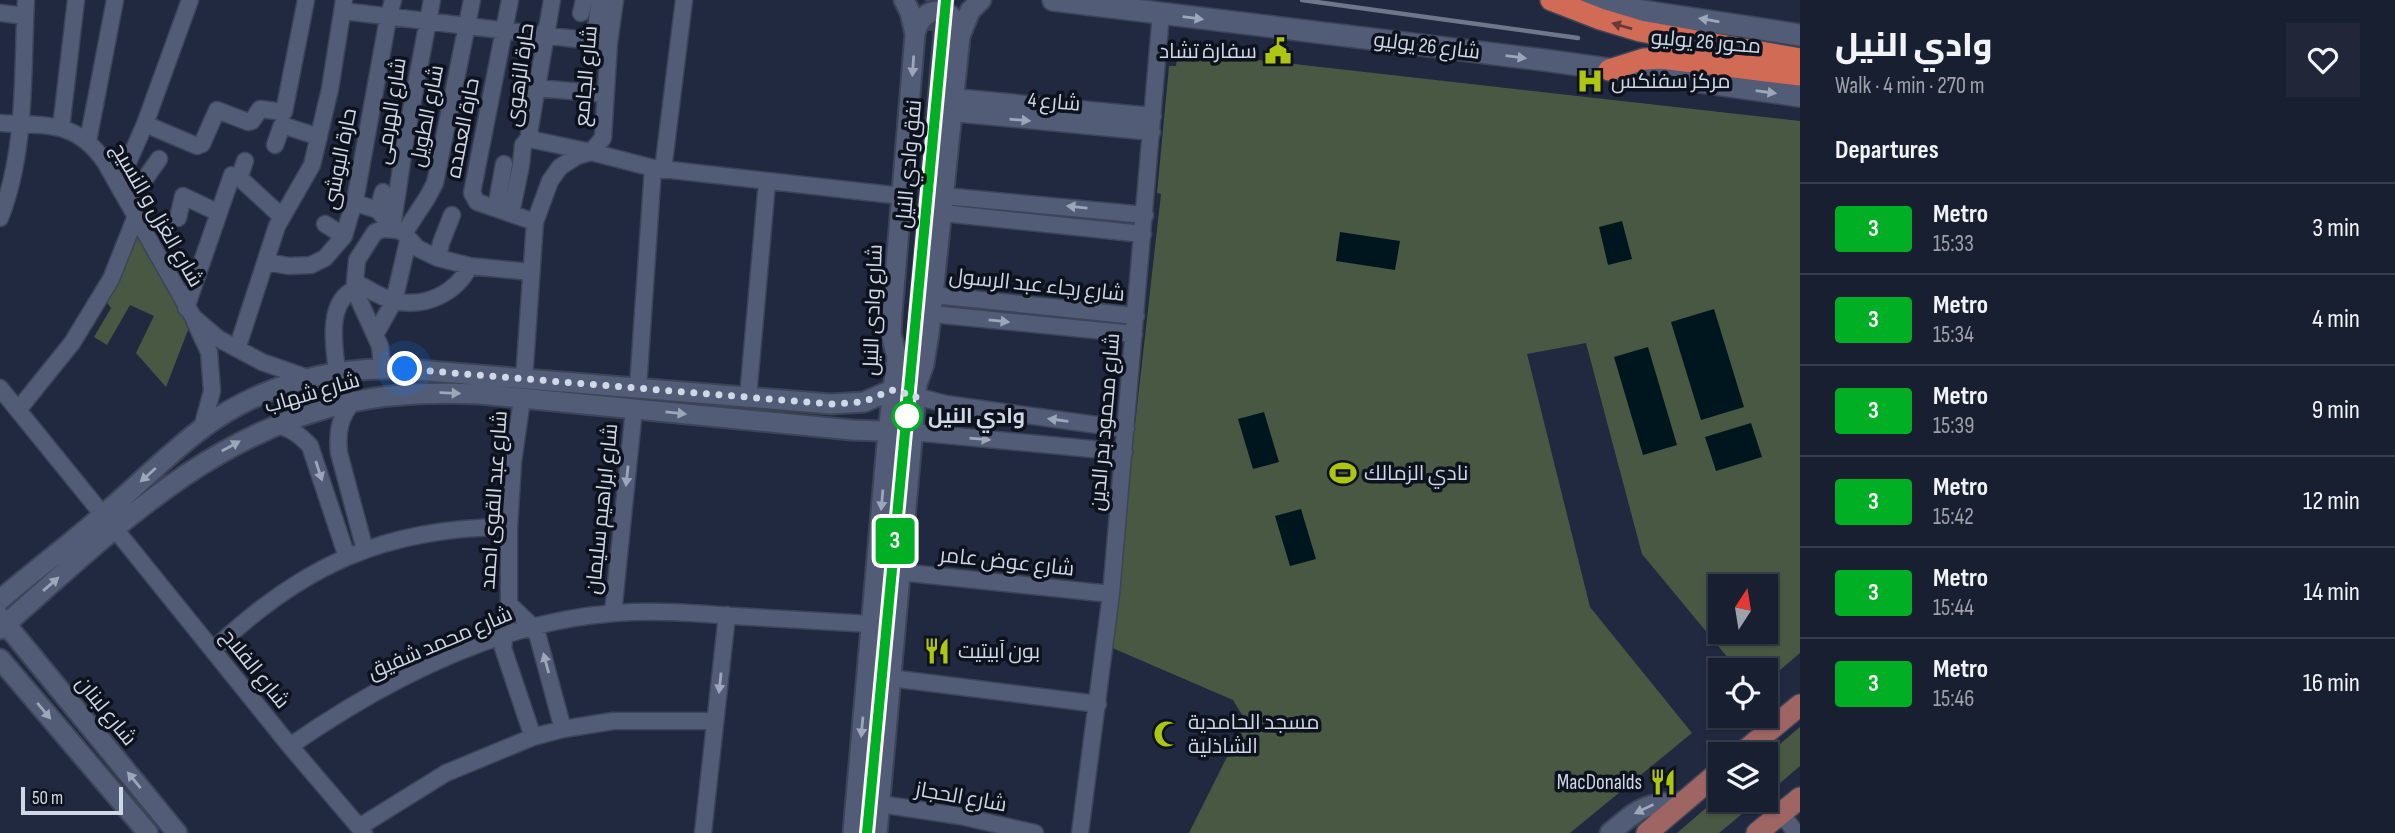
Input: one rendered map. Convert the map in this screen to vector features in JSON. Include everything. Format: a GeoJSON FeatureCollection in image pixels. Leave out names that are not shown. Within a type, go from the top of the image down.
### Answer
{"type":"FeatureCollection","features":[{"type":"Feature","properties":{"kind":"highway","name":"محور 26 يوليو"},"geometry":{"type":"LineString","coordinates":[[1551,0],[1640,31],[1792,66]]}},
{"type":"Feature","properties":{"kind":"highway","name":"محور 26 يوليو"},"geometry":{"type":"LineString","coordinates":[[1609,70],[1644,59],[1661,58],[1792,66]]}},
{"type":"Feature","properties":{"kind":"main road","name":"شارع 26 يوليو"},"geometry":{"type":"LineString","coordinates":[[1053,0],[1800,96]]}},
{"type":"Feature","properties":{"kind":"main road"},"geometry":{"type":"LineString","coordinates":[[1570,0],[1800,35]]}},
{"type":"Feature","properties":{"kind":"main road"},"geometry":{"type":"LineString","coordinates":[[1755,742],[1800,705]]}},
{"type":"Feature","properties":{"kind":"main road"},"geometry":{"type":"LineString","coordinates":[[1647,833],[1708,781]]}},
{"type":"Feature","properties":{"kind":"main road"},"geometry":{"type":"LineString","coordinates":[[1757,833],[1800,798]]}},
{"type":"Feature","properties":{"kind":"street"},"geometry":{"type":"LineString","coordinates":[[61,128],[76,0]]}},
{"type":"Feature","properties":{"kind":"street"},"geometry":{"type":"LineString","coordinates":[[88,141],[115,0]]}},
{"type":"Feature","properties":{"kind":"street"},"geometry":{"type":"LineString","coordinates":[[118,185],[145,124],[190,0]]}},
{"type":"Feature","properties":{"kind":"street"},"geometry":{"type":"LineString","coordinates":[[145,124],[197,146],[202,144],[218,110],[248,122],[252,121],[260,109],[281,113],[284,111],[306,0]]}},
{"type":"Feature","properties":{"kind":"street","name":"حارة البوشى"},"geometry":{"type":"LineString","coordinates":[[340,242],[355,203],[393,0]]}},
{"type":"Feature","properties":{"kind":"street","name":"شارع الهرمى"},"geometry":{"type":"LineString","coordinates":[[401,234],[405,142],[432,0]]}},
{"type":"Feature","properties":{"kind":"street","name":"شارع الطويل"},"geometry":{"type":"LineString","coordinates":[[376,333],[394,301],[401,234],[435,183],[472,0]]}},
{"type":"Feature","properties":{"kind":"street","name":"حارة العمده"},"geometry":{"type":"LineString","coordinates":[[510,0],[472,193],[477,202],[535,222]]}},
{"type":"Feature","properties":{"kind":"street","name":"حارة الزهوى"},"geometry":{"type":"LineString","coordinates":[[552,0],[529,133],[534,140],[658,169],[902,195]]}},
{"type":"Feature","properties":{"kind":"street"},"geometry":{"type":"LineString","coordinates":[[237,349],[281,216],[312,165],[320,137],[343,5],[388,18],[601,42],[600,0]]}},
{"type":"Feature","properties":{"kind":"street","name":"شارع الجامع"},"geometry":{"type":"LineString","coordinates":[[591,152],[603,138],[606,94],[601,42],[615,0]]}},
{"type":"Feature","properties":{"kind":"street"},"geometry":{"type":"LineString","coordinates":[[638,387],[658,169],[684,0]]}},
{"type":"Feature","properties":{"kind":"street","name":"شارع وادى النيل"},"geometry":{"type":"LineString","coordinates":[[877,833],[916,390],[924,364],[932,304],[953,105],[938,34],[911,12],[904,0]]}},
{"type":"Feature","properties":{"kind":"street","name":"شارع وادى النيل"},"geometry":{"type":"LineString","coordinates":[[938,34],[962,25],[970,11],[981,0]]}},
{"type":"Feature","properties":{"kind":"street"},"geometry":{"type":"LineString","coordinates":[[0,13],[26,8],[20,124],[14,174],[0,218]]}},
{"type":"Feature","properties":{"kind":"street","name":"شارع محمود بدر الدين"},"geometry":{"type":"LineString","coordinates":[[1080,833],[1111,594],[1161,14]]}},
{"type":"Feature","properties":{"kind":"street","name":"شارع وادى النيل"},"geometry":{"type":"LineString","coordinates":[[852,833],[897,358],[891,334],[902,195],[938,34]]}},
{"type":"Feature","properties":{"kind":"street","name":"نفق وادي النيل"},"geometry":{"type":"LineString","coordinates":[[897,358],[938,34]]}},
{"type":"Feature","properties":{"kind":"street","name":"نفق وادي النيل"},"geometry":{"type":"LineString","coordinates":[[916,390],[938,34]]}},
{"type":"Feature","properties":{"kind":"street"},"geometry":{"type":"LineString","coordinates":[[537,88],[606,94]]}},
{"type":"Feature","properties":{"kind":"street","name":"شارع 4"},"geometry":{"type":"LineString","coordinates":[[953,105],[1153,124]]}},
{"type":"Feature","properties":{"kind":"street","name":"شارع الغزل و النسيج"},"geometry":{"type":"LineString","coordinates":[[0,123],[61,128],[76,133],[88,141],[105,162],[209,352],[212,391],[202,428]]}},
{"type":"Feature","properties":{"kind":"street"},"geometry":{"type":"LineString","coordinates":[[275,145],[282,125],[320,137]]}},
{"type":"Feature","properties":{"kind":"street"},"geometry":{"type":"LineString","coordinates":[[503,210],[522,165],[523,145],[530,137]]}},
{"type":"Feature","properties":{"kind":"street","name":"شارع عبد القوى احمد"},"geometry":{"type":"LineString","coordinates":[[533,737],[505,659],[503,637],[509,604],[509,527],[513,462],[523,389],[530,272],[535,222],[550,181],[560,167],[577,156],[591,152]]}},
{"type":"Feature","properties":{"kind":"street"},"geometry":{"type":"LineString","coordinates":[[18,410],[72,343],[111,279],[132,210],[159,159]]}},
{"type":"Feature","properties":{"kind":"street"},"geometry":{"type":"LineString","coordinates":[[245,161],[240,176],[242,180],[281,216]]}},
{"type":"Feature","properties":{"kind":"street"},"geometry":{"type":"LineString","coordinates":[[503,210],[504,164]]}},
{"type":"Feature","properties":{"kind":"street"},"geometry":{"type":"LineString","coordinates":[[189,313],[232,175]]}},
{"type":"Feature","properties":{"kind":"street"},"geometry":{"type":"LineString","coordinates":[[748,397],[767,182]]}},
{"type":"Feature","properties":{"kind":"street"},"geometry":{"type":"LineString","coordinates":[[378,210],[383,192]]}},
{"type":"Feature","properties":{"kind":"street"},"geometry":{"type":"LineString","coordinates":[[178,218],[183,195],[219,213]]}},
{"type":"Feature","properties":{"kind":"street"},"geometry":{"type":"LineString","coordinates":[[355,203],[378,210],[417,248],[438,258],[470,266],[530,272]]}},
{"type":"Feature","properties":{"kind":"street"},"geometry":{"type":"LineString","coordinates":[[1023,222],[1024,203]]}},
{"type":"Feature","properties":{"kind":"street"},"geometry":{"type":"LineString","coordinates":[[943,204],[1024,203],[1145,215]]}},
{"type":"Feature","properties":{"kind":"street"},"geometry":{"type":"LineString","coordinates":[[943,204],[1023,222],[1143,234]]}},
{"type":"Feature","properties":{"kind":"street"},"geometry":{"type":"LineString","coordinates":[[438,258],[440,243],[452,215]]}},
{"type":"Feature","properties":{"kind":"street"},"geometry":{"type":"LineString","coordinates":[[325,225],[357,260]]}},
{"type":"Feature","properties":{"kind":"street"},"geometry":{"type":"LineString","coordinates":[[382,368],[380,345],[365,315],[355,285],[357,260],[375,232],[401,234]]}},
{"type":"Feature","properties":{"kind":"street"},"geometry":{"type":"LineString","coordinates":[[265,261],[289,266],[311,265],[325,258],[340,242]]}},
{"type":"Feature","properties":{"kind":"street"},"geometry":{"type":"LineString","coordinates":[[355,285],[394,301],[416,303],[433,299],[455,286],[470,266]]}},
{"type":"Feature","properties":{"kind":"street"},"geometry":{"type":"LineString","coordinates":[[337,371],[334,336],[337,313],[344,297],[355,285]]}},
{"type":"Feature","properties":{"kind":"street","name":"شارع رجاء عبد الرسول"},"geometry":{"type":"LineString","coordinates":[[932,304],[1136,316]]}},
{"type":"Feature","properties":{"kind":"street","name":"شارع رجاء عبد الرسول"},"geometry":{"type":"LineString","coordinates":[[932,304],[1134,334]]}},
{"type":"Feature","properties":{"kind":"street","name":"شارع الغزل و النسيج"},"geometry":{"type":"LineString","coordinates":[[189,313],[219,339],[237,349],[261,362],[308,378]]}},
{"type":"Feature","properties":{"kind":"street","name":"شارع شهاب"},"geometry":{"type":"LineString","coordinates":[[2,623],[109,522],[202,428],[268,392],[337,371],[382,368],[634,409],[852,430],[912,432]]}},
{"type":"Feature","properties":{"kind":"street","name":"شارع شهاب"},"geometry":{"type":"LineString","coordinates":[[0,600],[109,522],[207,459],[275,425],[327,407],[396,395],[437,392],[479,394],[523,389],[638,387],[852,404],[892,390]]}},
{"type":"Feature","properties":{"kind":"street","name":"شارع الفلاح"},"geometry":{"type":"LineString","coordinates":[[0,388],[290,746],[362,830]]}},
{"type":"Feature","properties":{"kind":"street"},"geometry":{"type":"LineString","coordinates":[[892,390],[916,390],[946,404],[1126,429]]}},
{"type":"Feature","properties":{"kind":"street"},"geometry":{"type":"LineString","coordinates":[[354,401],[344,411],[338,439],[339,453],[365,550]]}},
{"type":"Feature","properties":{"kind":"street"},"geometry":{"type":"LineString","coordinates":[[852,404],[859,416],[852,430]]}},
{"type":"Feature","properties":{"kind":"street","name":"شارع ابراهيم سليمان"},"geometry":{"type":"LineString","coordinates":[[613,613],[634,409]]}},
{"type":"Feature","properties":{"kind":"street"},"geometry":{"type":"LineString","coordinates":[[275,425],[286,427],[300,435],[310,446],[347,557]]}},
{"type":"Feature","properties":{"kind":"street"},"geometry":{"type":"LineString","coordinates":[[912,432],[1124,452]]}},
{"type":"Feature","properties":{"kind":"street"},"geometry":{"type":"LineString","coordinates":[[213,650],[264,604],[309,576],[347,557],[402,538],[450,529],[509,527]]}},
{"type":"Feature","properties":{"kind":"street","name":"شارع عوض عامر"},"geometry":{"type":"LineString","coordinates":[[899,572],[1111,594]]}},
{"type":"Feature","properties":{"kind":"street","name":"شارع عبد القوى احمد"},"geometry":{"type":"LineString","coordinates":[[509,604],[534,628],[542,648],[563,729]]}},
{"type":"Feature","properties":{"kind":"street","name":"شارع محمد شفيق"},"geometry":{"type":"LineString","coordinates":[[290,746],[372,693],[447,657],[523,628],[613,613],[678,612],[871,624]]}},
{"type":"Feature","properties":{"kind":"street"},"geometry":{"type":"LineString","coordinates":[[702,833],[727,615]]}},
{"type":"Feature","properties":{"kind":"street","name":"شارع لبنان"},"geometry":{"type":"LineString","coordinates":[[2,623],[177,833]]}},
{"type":"Feature","properties":{"kind":"street"},"geometry":{"type":"LineString","coordinates":[[23,646],[12,649],[1,661],[148,833]]}},
{"type":"Feature","properties":{"kind":"street"},"geometry":{"type":"LineString","coordinates":[[890,678],[1098,704]]}},
{"type":"Feature","properties":{"kind":"street"},"geometry":{"type":"LineString","coordinates":[[362,830],[446,773],[533,737],[613,721],[715,721]]}},
{"type":"Feature","properties":{"kind":"street"},"geometry":{"type":"LineString","coordinates":[[1610,833],[1644,807],[1659,802],[1684,802]]}},
{"type":"Feature","properties":{"kind":"street","name":"شارع الحجاز"},"geometry":{"type":"LineString","coordinates":[[880,804],[960,816],[1035,833]]}},
{"type":"Feature","properties":{"kind":"street"},"geometry":{"type":"LineString","coordinates":[[1781,813],[1796,833]]}},
{"type":"Feature","properties":{"kind":"green space","name":"نادي الزمالك"},"geometry":{"type":"Polygon","coordinates":[[[1178,51],[1800,121],[1800,653],[1778,672],[1778,658],[1728,658],[1716,644],[1778,644],[1778,574],[1708,574],[1708,634],[1642,554],[1586,343],[1527,354],[1590,607],[1692,733],[1570,833],[1189,833],[1244,718],[1233,700],[1110,647],[1161,194],[1157,193],[1169,66],[1176,66],[1178,51]]]}},
{"type":"Feature","properties":{"kind":"green space"},"geometry":{"type":"Polygon","coordinates":[[[138,235],[190,325],[166,387],[136,353],[154,316],[130,305],[107,345],[94,337],[111,308],[106,301],[138,235]]]}},
{"type":"Feature","properties":{"kind":"green space"},"geometry":{"type":"Polygon","coordinates":[[[1800,727],[1800,766],[1778,785],[1778,746],[1800,727]]]}},
{"type":"Feature","properties":{"kind":"green space"},"geometry":{"type":"Polygon","coordinates":[[[1708,806],[1708,812],[1744,812],[1719,833],[1677,833],[1708,806]]]}},
{"type":"Feature","properties":{"kind":"water"},"geometry":{"type":"Polygon","coordinates":[[[1622,221],[1632,259],[1608,265],[1599,227],[1622,221]]]}},
{"type":"Feature","properties":{"kind":"water"},"geometry":{"type":"Polygon","coordinates":[[[1340,232],[1400,241],[1395,270],[1336,261],[1340,232]]]}},
{"type":"Feature","properties":{"kind":"water"},"geometry":{"type":"Polygon","coordinates":[[[1714,309],[1744,407],[1701,420],[1671,322],[1714,309]]]}},
{"type":"Feature","properties":{"kind":"water"},"geometry":{"type":"Polygon","coordinates":[[[1648,347],[1677,445],[1643,455],[1614,357],[1648,347]]]}},
{"type":"Feature","properties":{"kind":"water"},"geometry":{"type":"Polygon","coordinates":[[[1264,412],[1279,462],[1253,469],[1238,419],[1264,412]]]}},
{"type":"Feature","properties":{"kind":"water"},"geometry":{"type":"Polygon","coordinates":[[[1751,423],[1762,457],[1716,471],[1705,437],[1751,423]]]}},
{"type":"Feature","properties":{"kind":"water"},"geometry":{"type":"Polygon","coordinates":[[[1301,509],[1316,559],[1290,566],[1275,516],[1301,509]]]}},
{"type":"Feature","properties":{"kind":"tunnel"},"geometry":{"type":"LineString","coordinates":[[931,31],[934,0]]}},
{"type":"Feature","properties":{"kind":"railway"},"geometry":{"type":"LineString","coordinates":[[1302,0],[1578,38]]}},
{"type":"Feature","properties":{"kind":"metro line","name":"3"},"geometry":{"type":"LineString","coordinates":[[867,833],[946,0]]}},
{"type":"Feature","properties":{"kind":"place","name":"سفارة تشاد"},"geometry":{"type":"Point","coordinates":[1278,51]}},
{"type":"Feature","properties":{"kind":"place","name":"مركز سفنكس"},"geometry":{"type":"Point","coordinates":[1590,81]}},
{"type":"Feature","properties":{"kind":"place","name":"وادي النيل"},"geometry":{"type":"Point","coordinates":[907,416]}},
{"type":"Feature","properties":{"kind":"place","name":"نادي الزمالك"},"geometry":{"type":"Point","coordinates":[1343,473]}},
{"type":"Feature","properties":{"kind":"place","name":"بون آبيتيت"},"geometry":{"type":"Point","coordinates":[937,651]}},
{"type":"Feature","properties":{"kind":"place","name":"مسجد الحامدية الشاذلية"},"geometry":{"type":"Point","coordinates":[1167,734]}},
{"type":"Feature","properties":{"kind":"place","name":"MacDonalds"},"geometry":{"type":"Point","coordinates":[1663,782]}},
{"type":"Feature","properties":{"kind":"route"},"geometry":{"type":"LineString","coordinates":[[405,369],[831,404],[863,402],[892,390],[916,396],[914,414],[907,416]]}}]}
